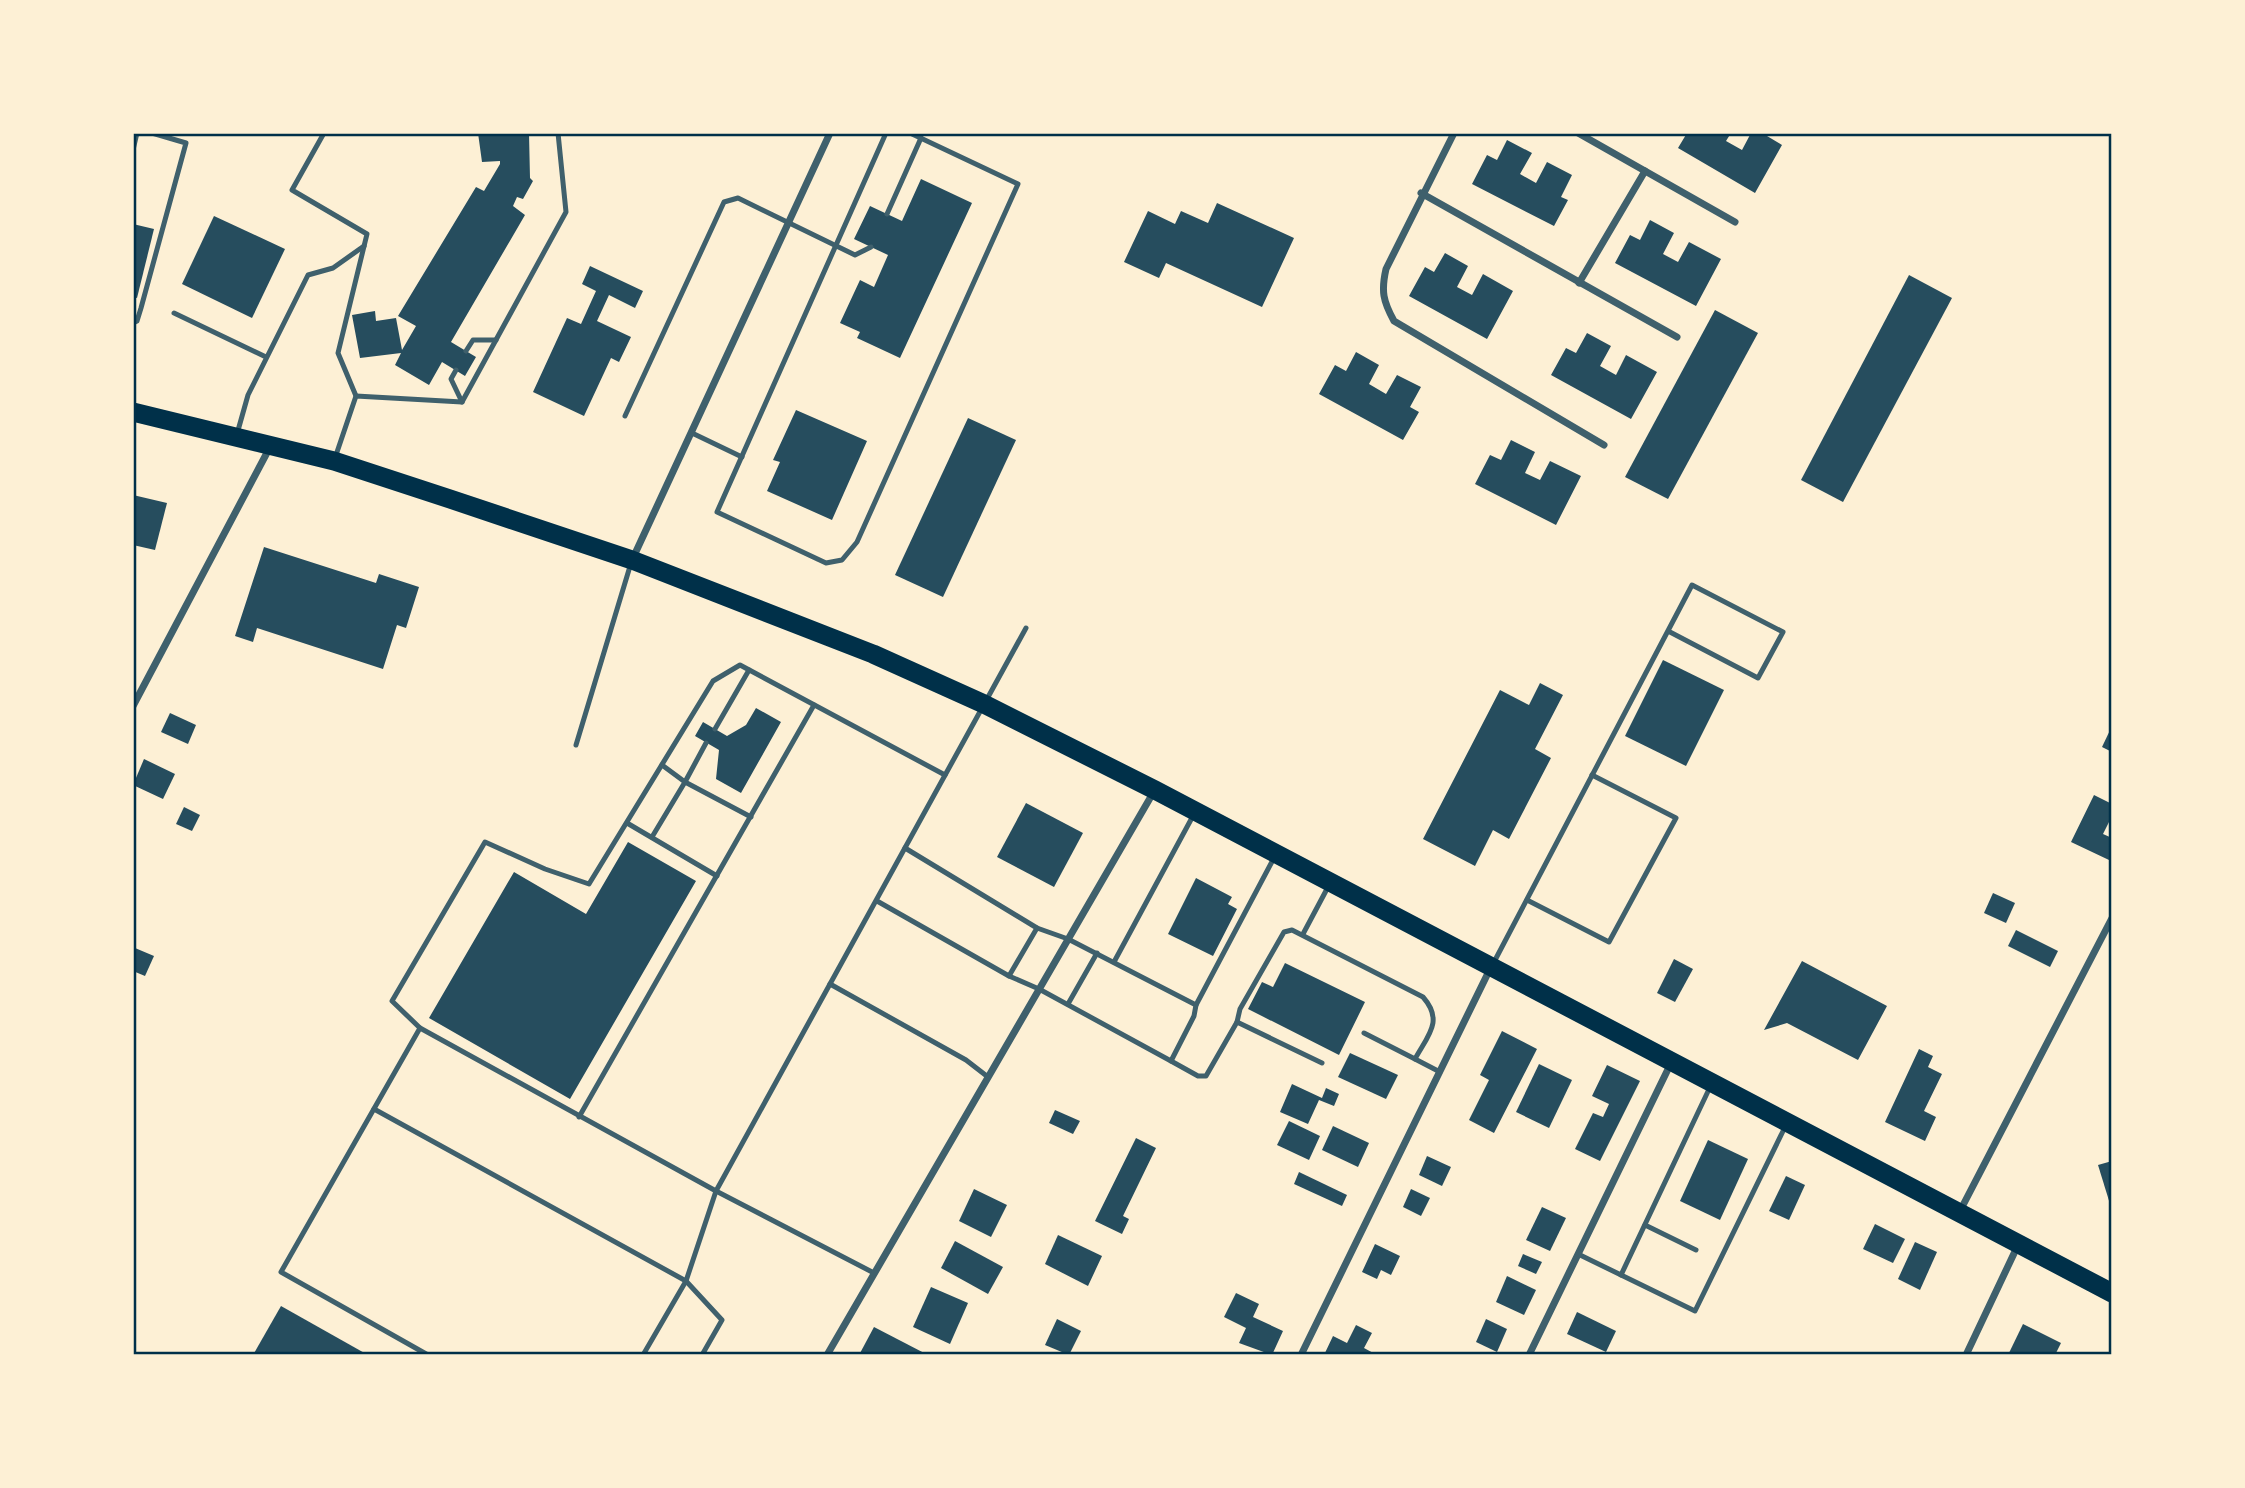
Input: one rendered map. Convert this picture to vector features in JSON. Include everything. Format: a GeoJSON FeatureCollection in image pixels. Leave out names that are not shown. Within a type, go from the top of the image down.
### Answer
{"type":"FeatureCollection","features":[{"type":"Feature","properties":{"kind":"highway"},"geometry":{"type":"LineString","coordinates":[[133,412],[334,461],[632,561],[873,654],[984,704],[1196,811],[2112,1293]]}},
{"type":"Feature","properties":{"kind":"street"},"geometry":{"type":"LineString","coordinates":[[632,561],[830,133]]}},
{"type":"Feature","properties":{"kind":"street"},"geometry":{"type":"LineString","coordinates":[[1454,133],[1385,268],[1381,291],[1384,303],[1394,321],[1604,445]]}},
{"type":"Feature","properties":{"kind":"street"},"geometry":{"type":"LineString","coordinates":[[1578,133],[1735,222]]}},
{"type":"Feature","properties":{"kind":"street"},"geometry":{"type":"LineString","coordinates":[[1579,283],[1645,171]]}},
{"type":"Feature","properties":{"kind":"street"},"geometry":{"type":"LineString","coordinates":[[1421,193],[1676,337]]}},
{"type":"Feature","properties":{"kind":"street"},"geometry":{"type":"LineString","coordinates":[[133,706],[271,445]]}},
{"type":"Feature","properties":{"kind":"street"},"geometry":{"type":"LineString","coordinates":[[827,1355],[1155,790]]}},
{"type":"Feature","properties":{"kind":"street"},"geometry":{"type":"LineString","coordinates":[[1960,1212],[2112,918]]}},
{"type":"Feature","properties":{"kind":"street"},"geometry":{"type":"LineString","coordinates":[[1301,1355],[1492,967]]}},
{"type":"Feature","properties":{"kind":"street"},"geometry":{"type":"LineString","coordinates":[[1529,1355],[1672,1061]]}},
{"type":"Feature","properties":{"kind":"street"},"geometry":{"type":"LineString","coordinates":[[1966,1355],[2019,1243]]}},
{"type":"Feature","properties":{"kind":"lane"},"geometry":{"type":"LineString","coordinates":[[133,150],[137,133]]}},
{"type":"Feature","properties":{"kind":"lane"},"geometry":{"type":"LineString","coordinates":[[133,323],[137,321],[141,308],[186,143],[152,133]]}},
{"type":"Feature","properties":{"kind":"lane"},"geometry":{"type":"LineString","coordinates":[[324,133],[292,190],[367,234],[338,353],[356,396],[334,461]]}},
{"type":"Feature","properties":{"kind":"lane"},"geometry":{"type":"LineString","coordinates":[[462,402],[566,212],[558,133]]}},
{"type":"Feature","properties":{"kind":"lane"},"geometry":{"type":"LineString","coordinates":[[887,133],[718,512],[826,563],[842,560],[857,542],[1018,184],[910,133]]}},
{"type":"Feature","properties":{"kind":"lane"},"geometry":{"type":"LineString","coordinates":[[887,214],[921,138]]}},
{"type":"Feature","properties":{"kind":"lane"},"geometry":{"type":"LineString","coordinates":[[625,416],[724,202],[738,198],[788,225],[855,255],[871,247]]}},
{"type":"Feature","properties":{"kind":"lane"},"geometry":{"type":"LineString","coordinates":[[236,437],[248,394],[308,275],[333,268],[364,246]]}},
{"type":"Feature","properties":{"kind":"lane"},"geometry":{"type":"LineString","coordinates":[[174,313],[266,357]]}},
{"type":"Feature","properties":{"kind":"lane"},"geometry":{"type":"LineString","coordinates":[[467,351],[473,340],[496,340]]}},
{"type":"Feature","properties":{"kind":"lane"},"geometry":{"type":"LineString","coordinates":[[456,370],[451,379],[462,402]]}},
{"type":"Feature","properties":{"kind":"lane"},"geometry":{"type":"LineString","coordinates":[[356,396],[462,402]]}},
{"type":"Feature","properties":{"kind":"lane"},"geometry":{"type":"LineString","coordinates":[[692,433],[742,457]]}},
{"type":"Feature","properties":{"kind":"lane"},"geometry":{"type":"LineString","coordinates":[[576,745],[632,561]]}},
{"type":"Feature","properties":{"kind":"lane"},"geometry":{"type":"LineString","coordinates":[[1492,967],[1692,585],[1783,632],[1758,678],[1668,631]]}},
{"type":"Feature","properties":{"kind":"lane"},"geometry":{"type":"LineString","coordinates":[[643,1355],[686,1281],[716,1191],[1026,628]]}},
{"type":"Feature","properties":{"kind":"lane"},"geometry":{"type":"LineString","coordinates":[[874,1273],[579,1117],[421,1028],[392,1001],[485,842],[545,869],[589,884],[713,681],[740,665],[945,775]]}},
{"type":"Feature","properties":{"kind":"lane"},"geometry":{"type":"LineString","coordinates":[[715,729],[749,670]]}},
{"type":"Feature","properties":{"kind":"lane"},"geometry":{"type":"LineString","coordinates":[[579,1117],[814,705]]}},
{"type":"Feature","properties":{"kind":"lane"},"geometry":{"type":"LineString","coordinates":[[652,837],[706,743]]}},
{"type":"Feature","properties":{"kind":"lane"},"geometry":{"type":"LineString","coordinates":[[662,765],[685,782],[751,817]]}},
{"type":"Feature","properties":{"kind":"lane"},"geometry":{"type":"LineString","coordinates":[[1527,900],[1609,942],[1676,818],[1592,775]]}},
{"type":"Feature","properties":{"kind":"lane"},"geometry":{"type":"LineString","coordinates":[[1114,962],[1196,811]]}},
{"type":"Feature","properties":{"kind":"lane"},"geometry":{"type":"LineString","coordinates":[[627,823],[717,876]]}},
{"type":"Feature","properties":{"kind":"lane"},"geometry":{"type":"LineString","coordinates":[[905,848],[1037,928],[1097,953],[1196,1005]]}},
{"type":"Feature","properties":{"kind":"lane"},"geometry":{"type":"LineString","coordinates":[[1171,1061],[1194,1016],[1196,1005],[1276,853]]}},
{"type":"Feature","properties":{"kind":"lane"},"geometry":{"type":"LineString","coordinates":[[1303,934],[1331,882]]}},
{"type":"Feature","properties":{"kind":"lane"},"geometry":{"type":"LineString","coordinates":[[877,901],[1009,976],[1068,1004],[1198,1076],[1206,1076],[1284,932],[1292,930],[1423,997],[1434,1009],[1435,1017],[1415,1059]]}},
{"type":"Feature","properties":{"kind":"lane"},"geometry":{"type":"LineString","coordinates":[[1009,976],[1037,928]]}},
{"type":"Feature","properties":{"kind":"lane"},"geometry":{"type":"LineString","coordinates":[[1068,1004],[1097,953]]}},
{"type":"Feature","properties":{"kind":"lane"},"geometry":{"type":"LineString","coordinates":[[830,984],[966,1060],[988,1077]]}},
{"type":"Feature","properties":{"kind":"lane"},"geometry":{"type":"LineString","coordinates":[[1237,1022],[1322,1063]]}},
{"type":"Feature","properties":{"kind":"lane"},"geometry":{"type":"LineString","coordinates":[[421,1028],[281,1272],[428,1355]]}},
{"type":"Feature","properties":{"kind":"lane"},"geometry":{"type":"LineString","coordinates":[[1364,1033],[1440,1072]]}},
{"type":"Feature","properties":{"kind":"lane"},"geometry":{"type":"LineString","coordinates":[[1621,1275],[1713,1083]]}},
{"type":"Feature","properties":{"kind":"lane"},"geometry":{"type":"LineString","coordinates":[[374,1109],[686,1281],[722,1320],[702,1355]]}},
{"type":"Feature","properties":{"kind":"lane"},"geometry":{"type":"LineString","coordinates":[[1578,1254],[1695,1311],[1788,1122]]}},
{"type":"Feature","properties":{"kind":"lane"},"geometry":{"type":"LineString","coordinates":[[1645,1225],[1696,1250]]}},
{"type":"Feature","properties":{"kind":"building"},"geometry":{"type":"Polygon","coordinates":[[[478,133],[529,133],[530,178],[533,181],[523,199],[517,197],[513,206],[525,215],[451,342],[476,357],[465,376],[442,362],[429,385],[395,365],[401,353],[360,358],[352,315],[375,311],[376,321],[396,318],[402,350],[416,326],[398,316],[476,187],[484,191],[500,164],[500,161],[482,162],[478,133]]]}},
{"type":"Feature","properties":{"kind":"building"},"geometry":{"type":"Polygon","coordinates":[[[1687,133],[1731,133],[1726,141],[1742,150],[1751,133],[1762,133],[1782,145],[1755,193],[1678,148],[1687,133]]]}},
{"type":"Feature","properties":{"kind":"building"},"geometry":{"type":"Polygon","coordinates":[[[1507,140],[1532,153],[1520,174],[1536,183],[1547,162],[1572,175],[1561,197],[1568,200],[1554,226],[1472,184],[1487,155],[1497,160],[1507,140]]]}},
{"type":"Feature","properties":{"kind":"building"},"geometry":{"type":"Polygon","coordinates":[[[921,179],[972,203],[900,358],[857,338],[860,332],[840,323],[860,280],[874,287],[888,255],[854,239],[870,206],[902,221],[921,179]]]}},
{"type":"Feature","properties":{"kind":"building"},"geometry":{"type":"Polygon","coordinates":[[[1217,203],[1294,238],[1262,307],[1166,263],[1159,278],[1124,262],[1148,211],[1175,224],[1181,211],[1208,223],[1217,203]]]}},
{"type":"Feature","properties":{"kind":"building"},"geometry":{"type":"Polygon","coordinates":[[[214,216],[285,249],[252,318],[182,284],[214,216]]]}},
{"type":"Feature","properties":{"kind":"building"},"geometry":{"type":"Polygon","coordinates":[[[1650,220],[1674,233],[1663,254],[1678,262],[1689,242],[1721,259],[1696,306],[1615,263],[1630,235],[1640,240],[1650,220]]]}},
{"type":"Feature","properties":{"kind":"building"},"geometry":{"type":"Polygon","coordinates":[[[133,224],[154,229],[137,298],[133,297],[133,224]]]}},
{"type":"Feature","properties":{"kind":"building"},"geometry":{"type":"Polygon","coordinates":[[[1445,253],[1468,266],[1457,287],[1472,295],[1483,274],[1513,291],[1487,339],[1409,296],[1425,267],[1434,272],[1445,253]]]}},
{"type":"Feature","properties":{"kind":"building"},"geometry":{"type":"Polygon","coordinates":[[[590,266],[643,291],[635,308],[609,295],[597,321],[631,337],[619,362],[611,358],[584,416],[533,392],[567,318],[581,324],[596,291],[582,284],[590,266]]]}},
{"type":"Feature","properties":{"kind":"building"},"geometry":{"type":"Polygon","coordinates":[[[1909,275],[1952,298],[1843,502],[1801,480],[1909,275]]]}},
{"type":"Feature","properties":{"kind":"building"},"geometry":{"type":"Polygon","coordinates":[[[1715,310],[1758,333],[1668,499],[1625,477],[1715,310]]]}},
{"type":"Feature","properties":{"kind":"building"},"geometry":{"type":"Polygon","coordinates":[[[1587,333],[1611,346],[1600,366],[1616,375],[1626,355],[1657,372],[1631,419],[1551,375],[1566,348],[1576,353],[1587,333]]]}},
{"type":"Feature","properties":{"kind":"building"},"geometry":{"type":"Polygon","coordinates":[[[1356,352],[1379,365],[1369,384],[1386,394],[1397,375],[1421,387],[1410,407],[1419,412],[1403,440],[1319,394],[1335,365],[1346,371],[1356,352]]]}},
{"type":"Feature","properties":{"kind":"building"},"geometry":{"type":"Polygon","coordinates":[[[796,410],[867,441],[832,520],[767,491],[780,462],[773,460],[796,410]]]}},
{"type":"Feature","properties":{"kind":"building"},"geometry":{"type":"Polygon","coordinates":[[[968,418],[1016,440],[943,597],[895,575],[968,418]]]}},
{"type":"Feature","properties":{"kind":"building"},"geometry":{"type":"Polygon","coordinates":[[[1511,440],[1535,452],[1525,473],[1540,480],[1550,461],[1581,476],[1556,525],[1475,484],[1490,455],[1501,460],[1511,440]]]}},
{"type":"Feature","properties":{"kind":"building"},"geometry":{"type":"Polygon","coordinates":[[[133,495],[167,503],[155,550],[133,545],[133,495]]]}},
{"type":"Feature","properties":{"kind":"building"},"geometry":{"type":"Polygon","coordinates":[[[264,547],[376,583],[379,574],[419,587],[406,628],[397,625],[383,669],[257,628],[253,642],[235,636],[264,547]]]}},
{"type":"Feature","properties":{"kind":"building"},"geometry":{"type":"Polygon","coordinates":[[[1663,660],[1724,690],[1686,766],[1625,736],[1663,660]]]}},
{"type":"Feature","properties":{"kind":"building"},"geometry":{"type":"Polygon","coordinates":[[[1540,683],[1563,695],[1535,749],[1551,758],[1509,839],[1493,830],[1475,866],[1423,839],[1500,690],[1529,705],[1540,683]]]}},
{"type":"Feature","properties":{"kind":"building"},"geometry":{"type":"Polygon","coordinates":[[[756,708],[781,722],[741,793],[716,779],[719,750],[695,736],[703,722],[727,736],[746,725],[756,708]]]}},
{"type":"Feature","properties":{"kind":"building"},"geometry":{"type":"Polygon","coordinates":[[[170,713],[196,725],[188,744],[161,732],[170,713]]]}},
{"type":"Feature","properties":{"kind":"building"},"geometry":{"type":"Polygon","coordinates":[[[2112,726],[2112,752],[2102,747],[2112,726]]]}},
{"type":"Feature","properties":{"kind":"building"},"geometry":{"type":"Polygon","coordinates":[[[144,759],[175,774],[163,799],[133,785],[144,759]]]}},
{"type":"Feature","properties":{"kind":"building"},"geometry":{"type":"Polygon","coordinates":[[[2094,795],[2112,804],[2112,816],[2103,834],[2112,838],[2109,860],[2071,842],[2094,795]]]}},
{"type":"Feature","properties":{"kind":"building"},"geometry":{"type":"Polygon","coordinates":[[[1026,803],[1083,833],[1054,887],[997,857],[1026,803]]]}},
{"type":"Feature","properties":{"kind":"building"},"geometry":{"type":"Polygon","coordinates":[[[184,807],[200,815],[192,831],[176,824],[184,807]]]}},
{"type":"Feature","properties":{"kind":"building"},"geometry":{"type":"Polygon","coordinates":[[[628,842],[696,881],[570,1099],[429,1018],[514,872],[586,914],[628,842]]]}},
{"type":"Feature","properties":{"kind":"building"},"geometry":{"type":"Polygon","coordinates":[[[1196,878],[1232,897],[1228,904],[1237,909],[1213,956],[1168,934],[1196,878]]]}},
{"type":"Feature","properties":{"kind":"building"},"geometry":{"type":"Polygon","coordinates":[[[1993,893],[2015,903],[2006,923],[1984,913],[1993,893]]]}},
{"type":"Feature","properties":{"kind":"building"},"geometry":{"type":"Polygon","coordinates":[[[2016,930],[2058,951],[2050,967],[2008,946],[2016,930]]]}},
{"type":"Feature","properties":{"kind":"building"},"geometry":{"type":"Polygon","coordinates":[[[135,948],[154,956],[145,976],[133,971],[135,948]]]}},
{"type":"Feature","properties":{"kind":"building"},"geometry":{"type":"Polygon","coordinates":[[[1674,959],[1693,969],[1675,1002],[1657,993],[1674,959]]]}},
{"type":"Feature","properties":{"kind":"building"},"geometry":{"type":"Polygon","coordinates":[[[1802,961],[1887,1006],[1858,1060],[1787,1023],[1764,1030],[1802,961]]]}},
{"type":"Feature","properties":{"kind":"building"},"geometry":{"type":"Polygon","coordinates":[[[1285,963],[1365,1002],[1339,1055],[1248,1009],[1262,982],[1273,987],[1285,963]]]}},
{"type":"Feature","properties":{"kind":"building"},"geometry":{"type":"Polygon","coordinates":[[[1502,1031],[1537,1049],[1494,1133],[1469,1120],[1489,1080],[1480,1075],[1502,1031]]]}},
{"type":"Feature","properties":{"kind":"building"},"geometry":{"type":"Polygon","coordinates":[[[1919,1049],[1933,1056],[1928,1067],[1942,1074],[1924,1111],[1936,1117],[1925,1141],[1885,1122],[1919,1049]]]}},
{"type":"Feature","properties":{"kind":"building"},"geometry":{"type":"Polygon","coordinates":[[[1350,1053],[1398,1075],[1386,1099],[1338,1077],[1350,1053]]]}},
{"type":"Feature","properties":{"kind":"building"},"geometry":{"type":"Polygon","coordinates":[[[1539,1064],[1572,1080],[1549,1128],[1516,1112],[1539,1064]]]}},
{"type":"Feature","properties":{"kind":"building"},"geometry":{"type":"Polygon","coordinates":[[[1607,1065],[1640,1081],[1600,1161],[1575,1149],[1593,1113],[1603,1117],[1609,1104],[1592,1096],[1607,1065]]]}},
{"type":"Feature","properties":{"kind":"building"},"geometry":{"type":"Polygon","coordinates":[[[1292,1084],[1322,1098],[1326,1088],[1339,1094],[1334,1106],[1319,1100],[1308,1124],[1280,1112],[1292,1084]]]}},
{"type":"Feature","properties":{"kind":"building"},"geometry":{"type":"Polygon","coordinates":[[[1055,1110],[1080,1121],[1073,1134],[1049,1123],[1055,1110]]]}},
{"type":"Feature","properties":{"kind":"building"},"geometry":{"type":"Polygon","coordinates":[[[1289,1121],[1320,1136],[1309,1160],[1277,1145],[1289,1121]]]}},
{"type":"Feature","properties":{"kind":"building"},"geometry":{"type":"Polygon","coordinates":[[[1333,1126],[1369,1143],[1358,1167],[1322,1150],[1333,1126]]]}},
{"type":"Feature","properties":{"kind":"building"},"geometry":{"type":"Polygon","coordinates":[[[1136,1138],[1156,1148],[1123,1216],[1129,1219],[1122,1234],[1095,1221],[1136,1138]]]}},
{"type":"Feature","properties":{"kind":"building"},"geometry":{"type":"Polygon","coordinates":[[[1708,1140],[1748,1159],[1720,1220],[1680,1201],[1708,1140]]]}},
{"type":"Feature","properties":{"kind":"building"},"geometry":{"type":"Polygon","coordinates":[[[1427,1156],[1451,1167],[1442,1186],[1419,1175],[1427,1156]]]}},
{"type":"Feature","properties":{"kind":"building"},"geometry":{"type":"Polygon","coordinates":[[[2112,1161],[2112,1203],[2110,1204],[2098,1165],[2112,1161]]]}},
{"type":"Feature","properties":{"kind":"building"},"geometry":{"type":"Polygon","coordinates":[[[1299,1172],[1347,1195],[1342,1206],[1294,1184],[1299,1172]]]}},
{"type":"Feature","properties":{"kind":"building"},"geometry":{"type":"Polygon","coordinates":[[[1786,1176],[1805,1185],[1789,1220],[1769,1211],[1786,1176]]]}},
{"type":"Feature","properties":{"kind":"building"},"geometry":{"type":"Polygon","coordinates":[[[974,1189],[1007,1205],[991,1237],[959,1221],[974,1189]]]}},
{"type":"Feature","properties":{"kind":"building"},"geometry":{"type":"Polygon","coordinates":[[[1411,1189],[1430,1198],[1421,1216],[1403,1207],[1411,1189]]]}},
{"type":"Feature","properties":{"kind":"building"},"geometry":{"type":"Polygon","coordinates":[[[1542,1207],[1566,1218],[1550,1251],[1526,1240],[1542,1207]]]}},
{"type":"Feature","properties":{"kind":"building"},"geometry":{"type":"Polygon","coordinates":[[[1875,1224],[1905,1239],[1893,1263],[1863,1249],[1875,1224]]]}},
{"type":"Feature","properties":{"kind":"building"},"geometry":{"type":"Polygon","coordinates":[[[1058,1235],[1102,1256],[1088,1286],[1045,1264],[1058,1235]]]}},
{"type":"Feature","properties":{"kind":"building"},"geometry":{"type":"Polygon","coordinates":[[[955,1241],[1003,1267],[988,1294],[941,1268],[955,1241]]]}},
{"type":"Feature","properties":{"kind":"building"},"geometry":{"type":"Polygon","coordinates":[[[1915,1242],[1937,1252],[1920,1290],[1898,1279],[1915,1242]]]}},
{"type":"Feature","properties":{"kind":"building"},"geometry":{"type":"Polygon","coordinates":[[[1375,1244],[1400,1256],[1391,1275],[1381,1270],[1377,1279],[1362,1272],[1375,1244]]]}},
{"type":"Feature","properties":{"kind":"building"},"geometry":{"type":"Polygon","coordinates":[[[1523,1254],[1542,1262],[1536,1274],[1518,1266],[1523,1254]]]}},
{"type":"Feature","properties":{"kind":"building"},"geometry":{"type":"Polygon","coordinates":[[[1507,1276],[1536,1290],[1524,1315],[1496,1302],[1507,1276]]]}},
{"type":"Feature","properties":{"kind":"building"},"geometry":{"type":"Polygon","coordinates":[[[931,1287],[968,1303],[950,1344],[913,1327],[931,1287]]]}},
{"type":"Feature","properties":{"kind":"building"},"geometry":{"type":"Polygon","coordinates":[[[1236,1293],[1259,1304],[1253,1317],[1283,1331],[1272,1355],[1239,1343],[1246,1328],[1224,1317],[1236,1293]]]}},
{"type":"Feature","properties":{"kind":"building"},"geometry":{"type":"Polygon","coordinates":[[[281,1306],[368,1355],[253,1355],[281,1306]]]}},
{"type":"Feature","properties":{"kind":"building"},"geometry":{"type":"Polygon","coordinates":[[[1577,1312],[1616,1331],[1606,1352],[1567,1334],[1577,1312]]]}},
{"type":"Feature","properties":{"kind":"building"},"geometry":{"type":"Polygon","coordinates":[[[1057,1319],[1081,1331],[1069,1355],[1045,1345],[1057,1319]]]}},
{"type":"Feature","properties":{"kind":"building"},"geometry":{"type":"Polygon","coordinates":[[[1486,1319],[1507,1329],[1497,1352],[1476,1342],[1486,1319]]]}},
{"type":"Feature","properties":{"kind":"building"},"geometry":{"type":"Polygon","coordinates":[[[2023,1324],[2061,1343],[2055,1355],[2008,1355],[2023,1324]]]}},
{"type":"Feature","properties":{"kind":"building"},"geometry":{"type":"Polygon","coordinates":[[[1356,1325],[1372,1333],[1364,1348],[1377,1355],[1324,1355],[1333,1336],[1347,1343],[1356,1325]]]}},
{"type":"Feature","properties":{"kind":"building"},"geometry":{"type":"Polygon","coordinates":[[[874,1327],[928,1355],[859,1355],[874,1327]]]}}]}
